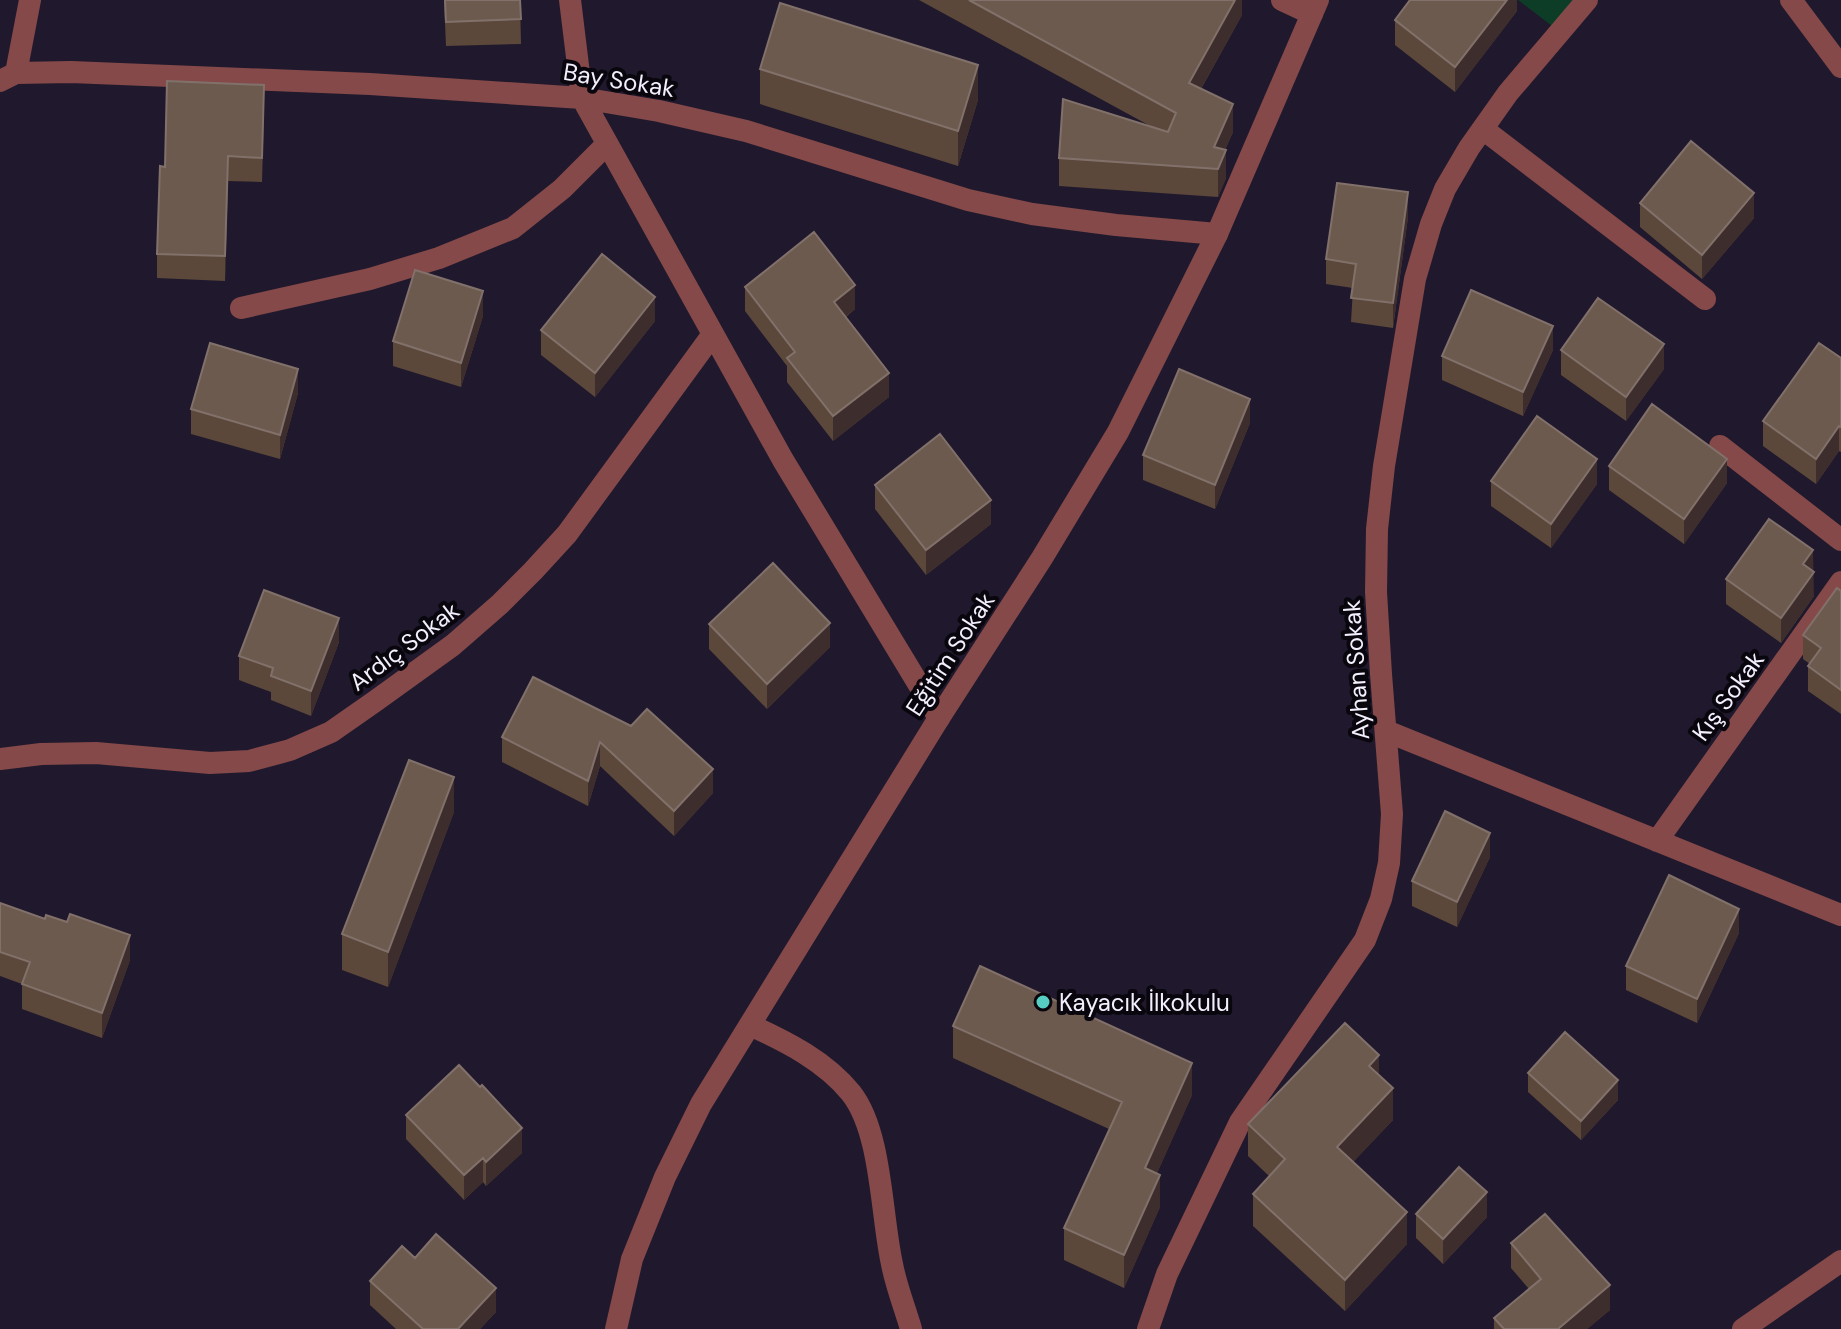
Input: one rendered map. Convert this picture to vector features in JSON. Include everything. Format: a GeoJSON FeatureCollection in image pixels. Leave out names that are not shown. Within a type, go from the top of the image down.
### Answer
{"type":"FeatureCollection","features":[{"type":"Feature","properties":{"kind":"street"},"geometry":{"type":"LineString","coordinates":[[8,77],[30,0]]}},
{"type":"Feature","properties":{"kind":"street"},"geometry":{"type":"LineString","coordinates":[[570,0],[582,98],[783,460],[939,718]]}},
{"type":"Feature","properties":{"kind":"street"},"geometry":{"type":"LineString","coordinates":[[1282,0],[1315,7]]}},
{"type":"Feature","properties":{"kind":"street","name":"Ayhan Sokak"},"geometry":{"type":"LineString","coordinates":[[1148,1329],[1167,1274],[1240,1122],[1365,940],[1381,899],[1389,863],[1392,814],[1376,592],[1377,529],[1384,466],[1415,279],[1445,189],[1508,93],[1587,0]]}},
{"type":"Feature","properties":{"kind":"street"},"geometry":{"type":"LineString","coordinates":[[1791,0],[1841,67]]}},
{"type":"Feature","properties":{"kind":"street","name":"Eğitim Sokak"},"geometry":{"type":"LineString","coordinates":[[616,1329],[632,1259],[665,1177],[701,1104],[1118,432],[1217,234],[1315,7]]}},
{"type":"Feature","properties":{"kind":"street","name":"Bay Sokak"},"geometry":{"type":"LineString","coordinates":[[8,77],[71,72],[370,84],[582,98],[659,111],[746,131],[954,196],[1032,214],[1217,234]]}},
{"type":"Feature","properties":{"kind":"street"},"geometry":{"type":"LineString","coordinates":[[1483,129],[1705,299]]}},
{"type":"Feature","properties":{"kind":"street"},"geometry":{"type":"LineString","coordinates":[[241,308],[398,271],[513,228],[562,189],[607,144]]}},
{"type":"Feature","properties":{"kind":"street","name":"Ardıç Sokak"},"geometry":{"type":"LineString","coordinates":[[0,759],[41,754],[96,753],[210,763],[249,761],[290,750],[331,732],[453,645],[533,571],[567,534],[713,334]]}},
{"type":"Feature","properties":{"kind":"street"},"geometry":{"type":"LineString","coordinates":[[1720,446],[1841,540]]}},
{"type":"Feature","properties":{"kind":"street","name":"Kış Sokak"},"geometry":{"type":"LineString","coordinates":[[1657,841],[1841,582]]}},
{"type":"Feature","properties":{"kind":"street"},"geometry":{"type":"LineString","coordinates":[[1386,731],[1841,915]]}},
{"type":"Feature","properties":{"kind":"street"},"geometry":{"type":"LineString","coordinates":[[750,1025],[786,1041],[824,1066],[852,1095],[867,1123],[892,1264],[911,1329]]}},
{"type":"Feature","properties":{"kind":"street"},"geometry":{"type":"LineString","coordinates":[[1743,1329],[1841,1261]]}},
{"type":"Feature","properties":{"kind":"green space"},"geometry":{"type":"Polygon","coordinates":[[[1518,0],[1587,0],[1560,32],[1518,0]]]}},
{"type":"Feature","properties":{"kind":"building"},"geometry":{"type":"Polygon","coordinates":[[[445,0],[520,0],[521,19],[446,22],[445,0]]]}},
{"type":"Feature","properties":{"kind":"building"},"geometry":{"type":"Polygon","coordinates":[[[969,0],[1235,0],[1189,83],[1233,104],[1214,147],[1226,150],[1218,169],[1059,158],[1063,99],[1168,132],[1176,113],[969,0]]]}},
{"type":"Feature","properties":{"kind":"building"},"geometry":{"type":"Polygon","coordinates":[[[1410,0],[1507,0],[1455,67],[1395,20],[1410,0]]]}},
{"type":"Feature","properties":{"kind":"building"},"geometry":{"type":"Polygon","coordinates":[[[780,3],[978,65],[958,131],[760,69],[780,3]]]}},
{"type":"Feature","properties":{"kind":"building"},"geometry":{"type":"Polygon","coordinates":[[[167,81],[264,85],[262,158],[228,156],[225,256],[157,254],[160,166],[165,167],[167,81]]]}},
{"type":"Feature","properties":{"kind":"building"},"geometry":{"type":"Polygon","coordinates":[[[1691,141],[1754,193],[1702,255],[1640,203],[1691,141]]]}},
{"type":"Feature","properties":{"kind":"building"},"geometry":{"type":"Polygon","coordinates":[[[1337,183],[1408,192],[1393,303],[1351,298],[1356,264],[1326,259],[1337,183]]]}},
{"type":"Feature","properties":{"kind":"building"},"geometry":{"type":"Polygon","coordinates":[[[814,232],[855,285],[834,302],[889,373],[833,416],[787,358],[795,352],[745,287],[814,232]]]}},
{"type":"Feature","properties":{"kind":"building"},"geometry":{"type":"Polygon","coordinates":[[[602,254],[655,297],[595,373],[541,330],[602,254]]]}},
{"type":"Feature","properties":{"kind":"building"},"geometry":{"type":"Polygon","coordinates":[[[415,270],[483,291],[461,363],[393,341],[415,270]]]}},
{"type":"Feature","properties":{"kind":"building"},"geometry":{"type":"Polygon","coordinates":[[[1471,290],[1553,326],[1523,392],[1442,356],[1471,290]]]}},
{"type":"Feature","properties":{"kind":"building"},"geometry":{"type":"Polygon","coordinates":[[[1598,298],[1664,344],[1626,397],[1561,350],[1598,298]]]}},
{"type":"Feature","properties":{"kind":"building"},"geometry":{"type":"Polygon","coordinates":[[[210,343],[298,369],[280,435],[191,409],[210,343]]]}},
{"type":"Feature","properties":{"kind":"building"},"geometry":{"type":"Polygon","coordinates":[[[1819,343],[1841,358],[1841,427],[1816,459],[1763,421],[1819,343]]]}},
{"type":"Feature","properties":{"kind":"building"},"geometry":{"type":"Polygon","coordinates":[[[1179,369],[1250,399],[1215,485],[1143,455],[1179,369]]]}},
{"type":"Feature","properties":{"kind":"building"},"geometry":{"type":"Polygon","coordinates":[[[1652,404],[1727,459],[1684,519],[1609,466],[1652,404]]]}},
{"type":"Feature","properties":{"kind":"building"},"geometry":{"type":"Polygon","coordinates":[[[1537,416],[1597,459],[1551,524],[1491,481],[1537,416]]]}},
{"type":"Feature","properties":{"kind":"building"},"geometry":{"type":"Polygon","coordinates":[[[940,434],[991,500],[926,550],[875,485],[940,434]]]}},
{"type":"Feature","properties":{"kind":"building"},"geometry":{"type":"Polygon","coordinates":[[[1769,519],[1813,550],[1803,564],[1814,572],[1781,618],[1726,579],[1769,519]]]}},
{"type":"Feature","properties":{"kind":"building"},"geometry":{"type":"Polygon","coordinates":[[[773,563],[830,623],[767,684],[709,624],[773,563]]]}},
{"type":"Feature","properties":{"kind":"building"},"geometry":{"type":"Polygon","coordinates":[[[1837,588],[1841,591],[1841,690],[1808,666],[1821,648],[1803,635],[1837,588]]]}},
{"type":"Feature","properties":{"kind":"building"},"geometry":{"type":"Polygon","coordinates":[[[264,590],[339,618],[311,691],[271,676],[273,668],[239,656],[264,590]]]}},
{"type":"Feature","properties":{"kind":"building"},"geometry":{"type":"Polygon","coordinates":[[[533,677],[631,726],[647,709],[713,769],[674,811],[600,742],[588,781],[502,737],[533,677]]]}},
{"type":"Feature","properties":{"kind":"building"},"geometry":{"type":"Polygon","coordinates":[[[409,760],[454,777],[388,952],[342,934],[409,760]]]}},
{"type":"Feature","properties":{"kind":"building"},"geometry":{"type":"Polygon","coordinates":[[[1445,811],[1490,833],[1457,902],[1412,881],[1445,811]]]}},
{"type":"Feature","properties":{"kind":"building"},"geometry":{"type":"Polygon","coordinates":[[[1669,875],[1739,909],[1697,999],[1626,966],[1669,875]]]}},
{"type":"Feature","properties":{"kind":"building"},"geometry":{"type":"Polygon","coordinates":[[[0,903],[45,919],[46,915],[67,922],[70,914],[130,935],[102,1013],[22,984],[30,962],[0,952],[0,903]]]}},
{"type":"Feature","properties":{"kind":"building"},"geometry":{"type":"Polygon","coordinates":[[[980,966],[1192,1063],[1145,1168],[1160,1175],[1124,1255],[1064,1228],[1122,1102],[953,1026],[980,966]]]}},
{"type":"Feature","properties":{"kind":"building"},"geometry":{"type":"Polygon","coordinates":[[[1345,1023],[1379,1055],[1369,1066],[1393,1088],[1337,1147],[1407,1212],[1345,1280],[1253,1194],[1285,1159],[1248,1124],[1345,1023]]]}},
{"type":"Feature","properties":{"kind":"building"},"geometry":{"type":"Polygon","coordinates":[[[1565,1032],[1618,1080],[1581,1121],[1528,1073],[1565,1032]]]}},
{"type":"Feature","properties":{"kind":"building"},"geometry":{"type":"Polygon","coordinates":[[[459,1065],[522,1128],[486,1162],[483,1158],[464,1175],[406,1115],[459,1065]]]}},
{"type":"Feature","properties":{"kind":"building"},"geometry":{"type":"Polygon","coordinates":[[[1459,1167],[1487,1192],[1443,1239],[1416,1214],[1459,1167]]]}},
{"type":"Feature","properties":{"kind":"building"},"geometry":{"type":"Polygon","coordinates":[[[1545,1214],[1610,1285],[1558,1329],[1504,1329],[1494,1318],[1541,1279],[1511,1243],[1545,1214]]]}},
{"type":"Feature","properties":{"kind":"building"},"geometry":{"type":"Polygon","coordinates":[[[436,1234],[496,1288],[458,1329],[423,1329],[370,1281],[402,1246],[415,1258],[436,1234]]]}},
{"type":"Feature","properties":{"kind":"place","name":"Kayacık İlkokulu"},"geometry":{"type":"Point","coordinates":[1043,1002]}}]}
